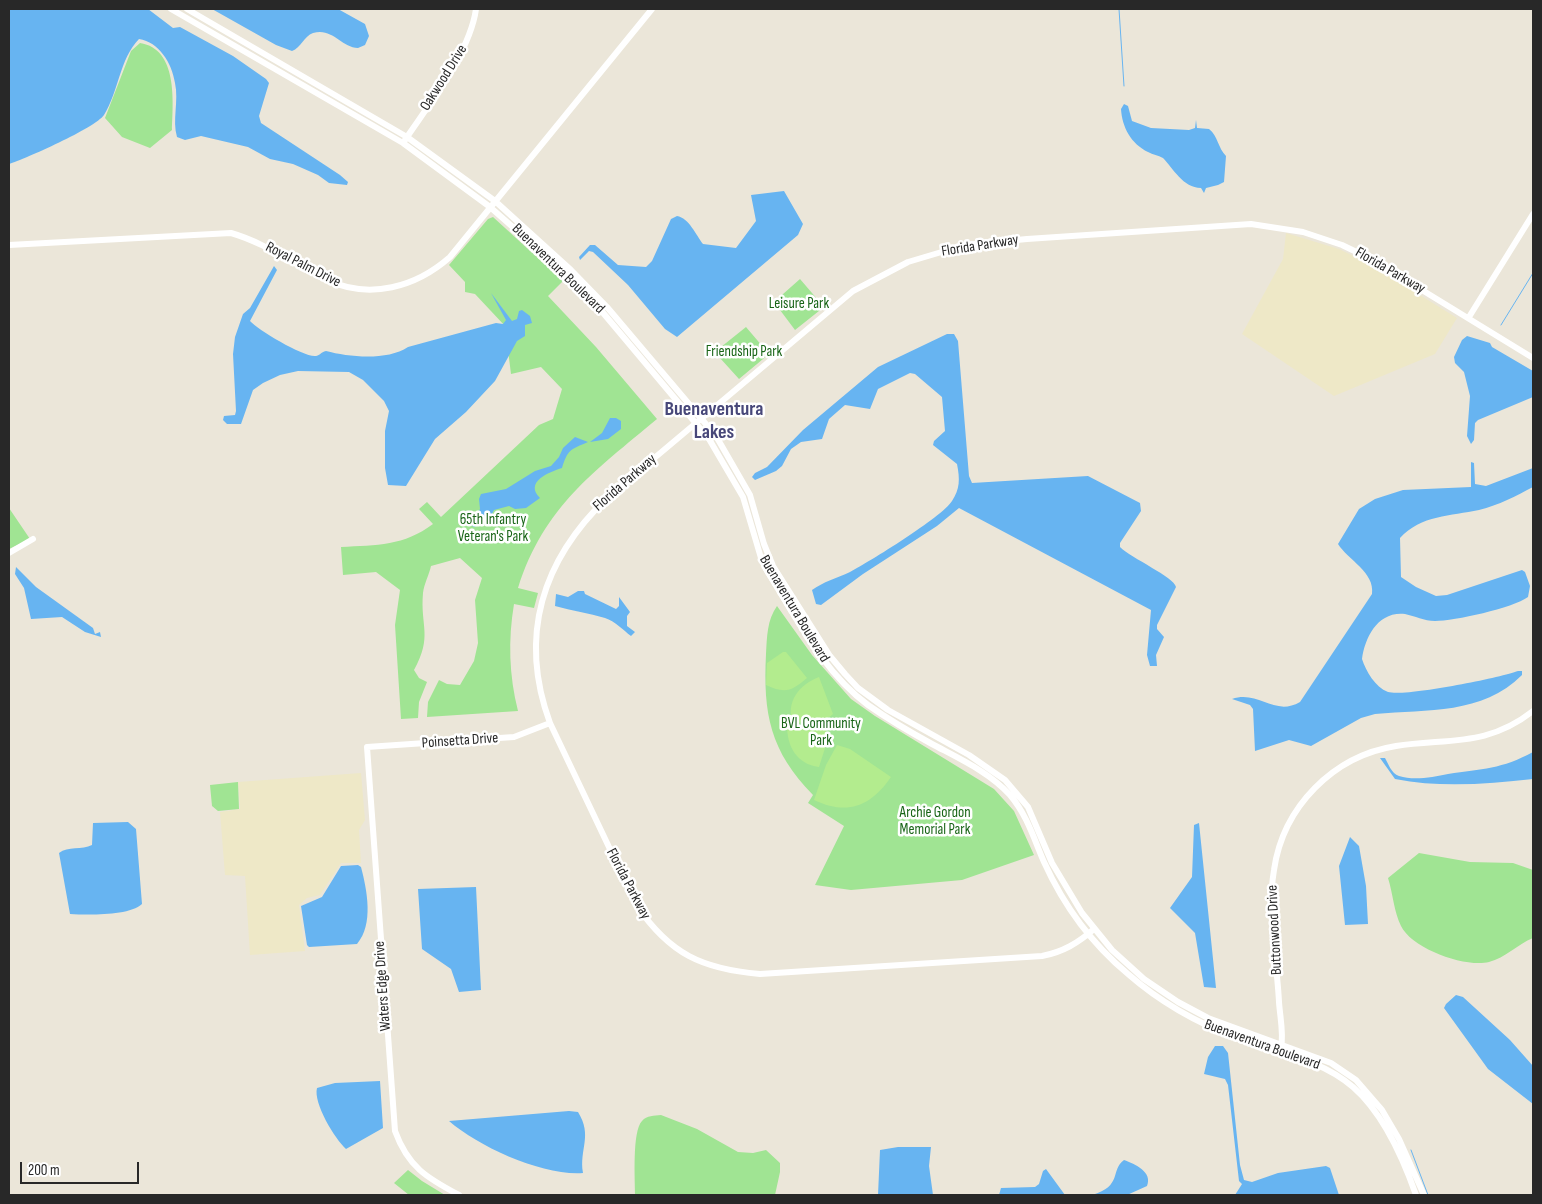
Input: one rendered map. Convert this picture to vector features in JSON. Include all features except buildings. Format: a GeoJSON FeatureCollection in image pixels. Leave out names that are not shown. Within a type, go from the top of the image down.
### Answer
{"type":"FeatureCollection","features":[{"type":"Feature","properties":{"kind":"street","name":"Buenaventura Boulevard"},"geometry":{"type":"LineString","coordinates":[[172,9],[405,140]]}},
{"type":"Feature","properties":{"kind":"street","name":"Buenaventura Boulevard"},"geometry":{"type":"LineString","coordinates":[[187,9],[405,140],[536,237],[601,301],[698,420],[736,483],[748,509],[757,545],[767,570],[824,660],[840,679],[866,703],[988,775],[1007,792],[1021,810],[1062,896],[1088,934],[1126,973],[1174,1009],[1206,1025],[1331,1063],[1366,1090],[1382,1110],[1399,1139],[1424,1195]]}},
{"type":"Feature","properties":{"kind":"street","name":"Oakwood Drive"},"geometry":{"type":"LineString","coordinates":[[405,140],[465,47],[474,24],[476,9]]}},
{"type":"Feature","properties":{"kind":"street","name":"Royal Palm Drive"},"geometry":{"type":"LineString","coordinates":[[9,245],[231,232],[264,244],[333,283],[358,289],[385,289],[408,284],[432,272],[454,252],[652,9]]}},
{"type":"Feature","properties":{"kind":"street"},"geometry":{"type":"LineString","coordinates":[[1469,317],[1533,214]]}},
{"type":"Feature","properties":{"kind":"street","name":"Florida Parkway"},"geometry":{"type":"LineString","coordinates":[[1094,929],[1064,950],[1042,956],[760,974],[715,968],[695,960],[673,946],[648,922],[637,906],[550,723],[539,680],[537,632],[544,597],[558,558],[587,516],[698,420],[853,291],[908,262],[936,252],[983,243],[1181,228],[1263,225],[1303,232],[1342,245],[1373,260],[1469,317],[1533,358]]}},
{"type":"Feature","properties":{"kind":"street","name":"Buenaventura Boulevard"},"geometry":{"type":"LineString","coordinates":[[698,420],[716,436],[744,481],[755,507],[764,544],[773,566],[830,656],[858,688],[993,770],[1011,786],[1028,807],[1068,892],[1094,929],[1129,966],[1178,1002],[1326,1068],[1361,1095],[1390,1139],[1416,1195]]}},
{"type":"Feature","properties":{"kind":"street"},"geometry":{"type":"LineString","coordinates":[[9,552],[33,539]]}},
{"type":"Feature","properties":{"kind":"street","name":"Buttonwood Drive"},"geometry":{"type":"LineString","coordinates":[[1280,1048],[1272,897],[1273,871],[1282,838],[1303,799],[1347,763],[1372,752],[1398,746],[1480,738],[1506,729],[1533,711]]}},
{"type":"Feature","properties":{"kind":"street","name":"Poinsetta Drive"},"geometry":{"type":"LineString","coordinates":[[367,747],[514,737],[550,723]]}},
{"type":"Feature","properties":{"kind":"street","name":"Waters Edge Drive"},"geometry":{"type":"LineString","coordinates":[[367,747],[395,1131],[401,1148],[414,1166],[430,1180],[459,1195]]}},
{"type":"Feature","properties":{"kind":"shaded area"},"geometry":{"type":"Polygon","coordinates":[[[1286,233],[1339,249],[1370,264],[1457,318],[1435,354],[1334,396],[1242,334],[1283,259],[1286,233]]]}},
{"type":"Feature","properties":{"kind":"shaded area"},"geometry":{"type":"Polygon","coordinates":[[[361,773],[365,820],[359,830],[361,863],[341,863],[320,895],[307,898],[299,905],[305,951],[250,955],[245,876],[225,875],[220,812],[240,809],[238,782],[361,773]]]}},
{"type":"Feature","properties":{"kind":"green space"},"geometry":{"type":"Polygon","coordinates":[[[140,43],[152,47],[161,55],[171,78],[172,130],[150,148],[122,137],[105,118],[131,51],[140,43]]]}},
{"type":"Feature","properties":{"kind":"green space","name":"65th Infantry Veteran's Park"},"geometry":{"type":"Polygon","coordinates":[[[493,217],[563,281],[548,296],[596,347],[657,419],[574,492],[542,534],[529,559],[518,588],[538,593],[534,608],[514,604],[511,631],[511,671],[518,711],[427,717],[428,702],[439,680],[447,684],[460,685],[474,661],[478,643],[475,600],[482,578],[460,558],[431,566],[423,593],[423,648],[414,670],[419,678],[427,682],[419,702],[418,718],[401,719],[395,625],[400,590],[376,572],[343,575],[341,547],[390,543],[411,537],[433,524],[419,509],[427,502],[441,517],[539,425],[553,419],[562,389],[541,367],[511,374],[505,326],[475,294],[465,292],[465,282],[449,265],[488,219],[493,217]]]}},
{"type":"Feature","properties":{"kind":"green space","name":"Leisure Park"},"geometry":{"type":"Polygon","coordinates":[[[800,279],[824,307],[795,330],[774,302],[800,279]]]}},
{"type":"Feature","properties":{"kind":"green space","name":"Friendship Park"},"geometry":{"type":"Polygon","coordinates":[[[746,327],[769,354],[739,379],[720,358],[721,347],[746,327]]]}},
{"type":"Feature","properties":{"kind":"green space"},"geometry":{"type":"Polygon","coordinates":[[[9,508],[30,539],[9,549],[9,508]]]}},
{"type":"Feature","properties":{"kind":"green space"},"geometry":{"type":"Polygon","coordinates":[[[777,606],[812,655],[851,699],[875,716],[994,789],[1014,811],[1034,855],[962,880],[851,890],[815,885],[844,826],[808,803],[813,795],[787,763],[778,747],[772,730],[768,713],[765,675],[769,623],[777,606]]]}},
{"type":"Feature","properties":{"kind":"green space"},"geometry":{"type":"Polygon","coordinates":[[[783,652],[786,652],[807,678],[788,690],[778,690],[766,685],[767,663],[783,652]]]}},
{"type":"Feature","properties":{"kind":"green space"},"geometry":{"type":"Polygon","coordinates":[[[819,677],[833,714],[820,721],[793,723],[791,708],[796,695],[806,684],[819,677]]]}},
{"type":"Feature","properties":{"kind":"green space","name":"BVL Community Park"},"geometry":{"type":"Polygon","coordinates":[[[787,725],[826,728],[826,745],[819,767],[805,762],[795,753],[787,733],[787,725]]]}},
{"type":"Feature","properties":{"kind":"green space"},"geometry":{"type":"Polygon","coordinates":[[[837,745],[850,749],[891,777],[875,795],[858,805],[838,807],[814,800],[826,765],[837,745]]]}},
{"type":"Feature","properties":{"kind":"green space"},"geometry":{"type":"Polygon","coordinates":[[[238,782],[239,809],[218,811],[212,806],[210,785],[238,782]]]}},
{"type":"Feature","properties":{"kind":"green space"},"geometry":{"type":"Polygon","coordinates":[[[1419,853],[1470,862],[1513,863],[1533,870],[1533,938],[1495,960],[1479,963],[1440,955],[1416,942],[1401,926],[1388,878],[1419,853]]]}},
{"type":"Feature","properties":{"kind":"green space"},"geometry":{"type":"Polygon","coordinates":[[[661,1115],[697,1129],[738,1152],[753,1153],[766,1150],[780,1163],[775,1195],[635,1195],[635,1145],[639,1126],[646,1118],[661,1115]]]}},
{"type":"Feature","properties":{"kind":"green space"},"geometry":{"type":"Polygon","coordinates":[[[408,1170],[445,1195],[409,1195],[394,1183],[408,1170]]]}},
{"type":"Feature","properties":{"kind":"water"},"geometry":{"type":"Polygon","coordinates":[[[9,9],[148,9],[173,28],[180,27],[233,56],[266,79],[269,83],[259,116],[261,123],[340,175],[348,182],[347,185],[329,183],[318,175],[293,164],[270,159],[248,147],[201,136],[185,140],[177,137],[175,124],[176,90],[171,68],[168,61],[153,44],[139,39],[127,56],[109,106],[98,121],[44,150],[9,164],[9,9]]]}},
{"type":"Feature","properties":{"kind":"water"},"geometry":{"type":"Polygon","coordinates":[[[212,9],[338,9],[365,24],[369,36],[365,45],[358,48],[352,47],[326,33],[313,33],[292,51],[276,45],[212,9]]]}},
{"type":"Feature","properties":{"kind":"water"},"geometry":{"type":"Polygon","coordinates":[[[1124,104],[1128,106],[1132,121],[1151,128],[1189,130],[1195,128],[1196,120],[1197,128],[1209,129],[1226,156],[1224,182],[1206,188],[1204,193],[1201,188],[1189,185],[1179,177],[1163,158],[1142,149],[1132,140],[1123,122],[1121,109],[1124,104]]]}},
{"type":"Feature","properties":{"kind":"water"},"geometry":{"type":"Polygon","coordinates":[[[784,191],[803,224],[798,235],[677,337],[665,329],[628,285],[593,252],[589,251],[580,260],[579,257],[590,245],[595,245],[618,265],[646,267],[652,261],[671,219],[677,216],[689,223],[703,244],[736,248],[756,221],[751,195],[784,191]]]}},
{"type":"Feature","properties":{"kind":"water"},"geometry":{"type":"Polygon","coordinates":[[[274,266],[277,270],[250,321],[282,343],[310,355],[317,356],[326,351],[346,355],[379,356],[496,323],[503,324],[506,320],[491,293],[512,321],[517,319],[519,311],[522,310],[530,316],[532,323],[525,325],[525,336],[517,341],[495,381],[466,412],[435,439],[406,486],[388,485],[385,468],[385,431],[389,411],[384,401],[363,380],[349,372],[298,371],[280,375],[253,390],[241,424],[227,424],[223,420],[224,416],[235,415],[236,411],[233,354],[235,337],[243,314],[250,308],[274,266]]]}},
{"type":"Feature","properties":{"kind":"water"},"geometry":{"type":"Polygon","coordinates":[[[947,334],[954,334],[958,341],[969,476],[972,483],[1088,476],[1140,503],[1141,511],[1120,543],[1120,547],[1168,578],[1176,587],[1157,625],[1157,629],[1164,637],[1156,655],[1157,666],[1150,666],[1147,655],[1151,610],[959,508],[937,526],[863,574],[821,605],[816,604],[812,590],[825,582],[850,572],[888,549],[935,517],[952,501],[959,484],[957,464],[933,445],[934,441],[945,431],[942,397],[915,374],[910,373],[878,389],[870,409],[845,405],[829,419],[822,439],[801,442],[791,449],[782,466],[776,471],[755,480],[752,477],[755,473],[767,467],[803,430],[878,367],[947,334]]]}},
{"type":"Feature","properties":{"kind":"water"},"geometry":{"type":"Polygon","coordinates":[[[1467,336],[1490,343],[1492,347],[1533,371],[1533,397],[1478,420],[1475,423],[1474,440],[1471,444],[1467,436],[1470,396],[1464,372],[1455,363],[1454,357],[1462,340],[1467,336]]]}},
{"type":"Feature","properties":{"kind":"water"},"geometry":{"type":"Polygon","coordinates":[[[610,418],[616,418],[621,421],[621,429],[608,439],[590,442],[602,433],[610,418]]]}},
{"type":"Feature","properties":{"kind":"water"},"geometry":{"type":"Polygon","coordinates":[[[575,437],[588,442],[570,451],[562,468],[540,479],[535,487],[540,498],[526,508],[515,509],[509,506],[494,510],[492,514],[483,518],[480,524],[474,527],[471,525],[480,509],[479,499],[481,494],[506,489],[535,471],[551,466],[559,457],[563,448],[575,437]]]}},
{"type":"Feature","properties":{"kind":"water"},"geometry":{"type":"Polygon","coordinates":[[[1471,462],[1474,463],[1475,484],[1486,486],[1533,468],[1533,487],[1493,506],[1437,518],[1408,530],[1400,538],[1401,577],[1416,587],[1436,596],[1447,595],[1522,570],[1525,572],[1530,586],[1528,597],[1497,609],[1444,620],[1427,620],[1405,614],[1387,617],[1380,621],[1370,634],[1362,659],[1372,678],[1383,690],[1398,693],[1473,682],[1518,671],[1522,671],[1522,675],[1506,688],[1472,704],[1434,710],[1375,714],[1361,718],[1311,746],[1289,740],[1255,751],[1253,709],[1250,705],[1232,699],[1250,698],[1282,707],[1300,702],[1372,594],[1372,586],[1365,573],[1338,544],[1359,509],[1375,499],[1403,490],[1471,487],[1471,462]]]}},
{"type":"Feature","properties":{"kind":"water"},"geometry":{"type":"Polygon","coordinates":[[[16,567],[36,587],[93,628],[95,634],[100,632],[101,637],[85,632],[62,617],[31,619],[24,588],[15,574],[16,567]]]}},
{"type":"Feature","properties":{"kind":"water"},"geometry":{"type":"Polygon","coordinates":[[[578,591],[584,591],[585,594],[616,609],[619,606],[619,597],[630,612],[627,616],[627,626],[635,632],[631,636],[609,619],[555,606],[556,594],[568,597],[578,591]]]}},
{"type":"Feature","properties":{"kind":"water"},"geometry":{"type":"Polygon","coordinates":[[[1533,752],[1533,779],[1464,784],[1430,784],[1395,779],[1380,758],[1385,758],[1390,769],[1396,775],[1417,778],[1492,768],[1522,758],[1533,752]]]}},
{"type":"Feature","properties":{"kind":"water"},"geometry":{"type":"Polygon","coordinates":[[[128,822],[136,829],[142,904],[128,911],[118,913],[70,914],[59,853],[67,849],[92,845],[93,823],[128,822]]]}},
{"type":"Feature","properties":{"kind":"water"},"geometry":{"type":"Polygon","coordinates":[[[1199,823],[1216,988],[1204,987],[1195,933],[1170,908],[1192,877],[1194,825],[1199,823]]]}},
{"type":"Feature","properties":{"kind":"water"},"geometry":{"type":"Polygon","coordinates":[[[1350,837],[1359,846],[1366,886],[1368,924],[1345,925],[1339,866],[1350,837]]]}},
{"type":"Feature","properties":{"kind":"water"},"geometry":{"type":"Polygon","coordinates":[[[358,865],[361,867],[368,907],[366,927],[362,936],[357,944],[309,947],[307,945],[301,906],[322,897],[341,866],[358,865]]]}},
{"type":"Feature","properties":{"kind":"water"},"geometry":{"type":"Polygon","coordinates":[[[476,887],[481,990],[459,992],[451,969],[422,949],[418,889],[476,887]]]}},
{"type":"Feature","properties":{"kind":"water"},"geometry":{"type":"Polygon","coordinates":[[[1456,995],[1463,997],[1510,1040],[1533,1066],[1533,1104],[1488,1069],[1444,1008],[1456,995]]]}},
{"type":"Feature","properties":{"kind":"water"},"geometry":{"type":"Polygon","coordinates":[[[1215,1046],[1223,1046],[1228,1053],[1240,1165],[1244,1180],[1252,1182],[1278,1173],[1326,1166],[1330,1168],[1339,1195],[1235,1195],[1242,1184],[1239,1181],[1228,1085],[1225,1079],[1204,1074],[1208,1057],[1215,1046]]]}},
{"type":"Feature","properties":{"kind":"water"},"geometry":{"type":"Polygon","coordinates":[[[380,1081],[383,1128],[346,1149],[336,1137],[322,1111],[318,1102],[317,1088],[335,1083],[380,1081]]]}},
{"type":"Feature","properties":{"kind":"water"},"geometry":{"type":"Polygon","coordinates":[[[569,1111],[578,1112],[585,1128],[583,1173],[549,1170],[512,1158],[477,1141],[449,1121],[569,1111]]]}},
{"type":"Feature","properties":{"kind":"water"},"geometry":{"type":"Polygon","coordinates":[[[898,1147],[931,1147],[929,1166],[933,1195],[878,1195],[880,1150],[898,1147]]]}},
{"type":"Feature","properties":{"kind":"water"},"geometry":{"type":"Polygon","coordinates":[[[1124,1160],[1142,1169],[1147,1177],[1147,1186],[1127,1195],[1092,1195],[1102,1191],[1112,1183],[1117,1168],[1124,1160]]]}},
{"type":"Feature","properties":{"kind":"water"},"geometry":{"type":"Polygon","coordinates":[[[1046,1169],[1065,1195],[999,1195],[1001,1188],[1035,1187],[1039,1184],[1043,1171],[1046,1169]]]}},
{"type":"Feature","properties":{"kind":"waterway"},"geometry":{"type":"LineString","coordinates":[[1119,9],[1124,86]]}},
{"type":"Feature","properties":{"kind":"waterway"},"geometry":{"type":"LineString","coordinates":[[1501,325],[1533,273]]}},
{"type":"Feature","properties":{"kind":"waterway"},"geometry":{"type":"LineString","coordinates":[[1411,1150],[1428,1195]]}},
{"type":"Feature","properties":{"kind":"district","name":"Buenaventura Lakes"},"geometry":{"type":"Point","coordinates":[714,422]}},
{"type":"Feature","properties":{"kind":"park label","name":"Archie Gordon Memorial Park"},"geometry":{"type":"Point","coordinates":[935,822]}}]}
